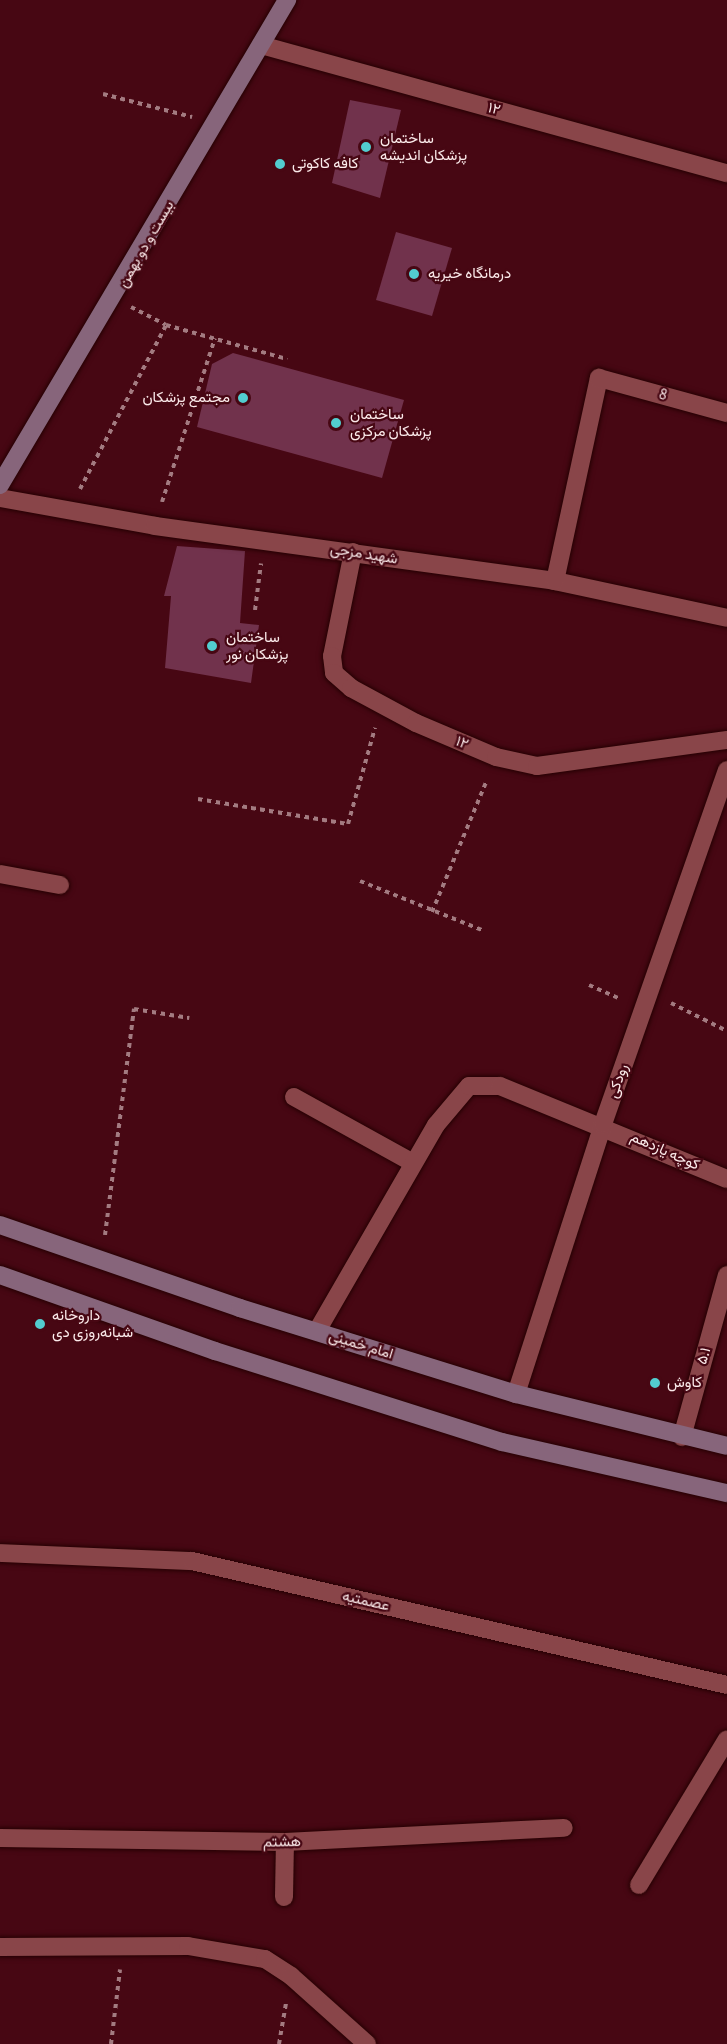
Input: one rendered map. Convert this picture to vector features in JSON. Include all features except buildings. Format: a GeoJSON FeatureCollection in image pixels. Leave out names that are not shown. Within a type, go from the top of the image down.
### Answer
{"type":"FeatureCollection","features":[{"type":"Feature","properties":{"kind":"main road","name":"بیست و دو بهمن"},"geometry":{"type":"LineString","coordinates":[[0,485],[114,298],[287,0]]}},
{"type":"Feature","properties":{"kind":"main road","name":"امام خمینی"},"geometry":{"type":"LineString","coordinates":[[0,1225],[101,1262],[516,1394],[682,1437],[727,1446]]}},
{"type":"Feature","properties":{"kind":"main road"},"geometry":{"type":"LineString","coordinates":[[0,1275],[215,1351],[501,1442],[727,1493]]}},
{"type":"Feature","properties":{"kind":"street","name":"۱۲"},"geometry":{"type":"LineString","coordinates":[[261,45],[727,173]]}},
{"type":"Feature","properties":{"kind":"street","name":"8"},"geometry":{"type":"LineString","coordinates":[[555,580],[599,378],[727,413]]}},
{"type":"Feature","properties":{"kind":"street","name":"شهید مزجی"},"geometry":{"type":"LineString","coordinates":[[0,498],[70,507],[155,526],[555,580],[727,618]]}},
{"type":"Feature","properties":{"kind":"street","name":"۱۲"},"geometry":{"type":"LineString","coordinates":[[354,552],[332,656],[334,673],[381,705],[496,757],[537,766],[727,740]]}},
{"type":"Feature","properties":{"kind":"street","name":"رودکی"},"geometry":{"type":"LineString","coordinates":[[516,1394],[603,1124],[727,770]]}},
{"type":"Feature","properties":{"kind":"street"},"geometry":{"type":"LineString","coordinates":[[0,874],[60,885]]}},
{"type":"Feature","properties":{"kind":"street","name":"کوچه یازدهم"},"geometry":{"type":"LineString","coordinates":[[413,1163],[469,1086],[501,1086],[603,1124],[727,1179]]}},
{"type":"Feature","properties":{"kind":"street"},"geometry":{"type":"LineString","coordinates":[[294,1097],[413,1163],[316,1331]]}},
{"type":"Feature","properties":{"kind":"street","name":"۵.۱"},"geometry":{"type":"LineString","coordinates":[[682,1437],[727,1275]]}},
{"type":"Feature","properties":{"kind":"street","name":"عصمتیه"},"geometry":{"type":"LineString","coordinates":[[0,1553],[192,1561],[727,1685]]}},
{"type":"Feature","properties":{"kind":"street"},"geometry":{"type":"LineString","coordinates":[[639,1885],[727,1739]]}},
{"type":"Feature","properties":{"kind":"street","name":"هشتم"},"geometry":{"type":"LineString","coordinates":[[0,1838],[285,1842],[564,1828]]}},
{"type":"Feature","properties":{"kind":"street"},"geometry":{"type":"LineString","coordinates":[[284,1897],[285,1842]]}},
{"type":"Feature","properties":{"kind":"street"},"geometry":{"type":"LineString","coordinates":[[0,1947],[199,1948],[265,1959],[291,1976],[367,2044]]}},
{"type":"Feature","properties":{"kind":"path"},"geometry":{"type":"LineString","coordinates":[[103,94],[216,123]]}},
{"type":"Feature","properties":{"kind":"path"},"geometry":{"type":"LineString","coordinates":[[114,298],[166,325],[286,358]]}},
{"type":"Feature","properties":{"kind":"path"},"geometry":{"type":"LineString","coordinates":[[70,507],[166,325]]}},
{"type":"Feature","properties":{"kind":"path"},"geometry":{"type":"LineString","coordinates":[[155,526],[215,338]]}},
{"type":"Feature","properties":{"kind":"path"},"geometry":{"type":"LineString","coordinates":[[255,610],[264,539]]}},
{"type":"Feature","properties":{"kind":"path"},"geometry":{"type":"LineString","coordinates":[[198,799],[348,824],[381,705]]}},
{"type":"Feature","properties":{"kind":"path"},"geometry":{"type":"LineString","coordinates":[[432,912],[496,757]]}},
{"type":"Feature","properties":{"kind":"path"},"geometry":{"type":"LineString","coordinates":[[360,880],[432,912],[482,930]]}},
{"type":"Feature","properties":{"kind":"path"},"geometry":{"type":"LineString","coordinates":[[588,985],[646,1000],[727,1031]]}},
{"type":"Feature","properties":{"kind":"path"},"geometry":{"type":"LineString","coordinates":[[101,1262],[134,1009],[189,1018]]}},
{"type":"Feature","properties":{"kind":"path"},"geometry":{"type":"LineString","coordinates":[[111,2044],[123,1947]]}},
{"type":"Feature","properties":{"kind":"path"},"geometry":{"type":"LineString","coordinates":[[279,2044],[291,1976]]}},
{"type":"Feature","properties":{"kind":"place","name":"ساختمان پزشکان اندیشه"},"geometry":{"type":"Point","coordinates":[366,147]}},
{"type":"Feature","properties":{"kind":"place","name":"کافه کاکوتی"},"geometry":{"type":"Point","coordinates":[280,164]}},
{"type":"Feature","properties":{"kind":"place","name":"درمانگاه خیریه"},"geometry":{"type":"Point","coordinates":[414,274]}},
{"type":"Feature","properties":{"kind":"place","name":"مجتمع پزشکان"},"geometry":{"type":"Point","coordinates":[243,398]}},
{"type":"Feature","properties":{"kind":"place","name":"ساختمان پزشکان مرکزی"},"geometry":{"type":"Point","coordinates":[336,423]}},
{"type":"Feature","properties":{"kind":"place","name":"ساختمان پزشکان نور"},"geometry":{"type":"Point","coordinates":[212,646]}},
{"type":"Feature","properties":{"kind":"place","name":"داروخانه شبانه‌روزی دی"},"geometry":{"type":"Point","coordinates":[40,1324]}},
{"type":"Feature","properties":{"kind":"place","name":"کاوش"},"geometry":{"type":"Point","coordinates":[655,1383]}}]}
